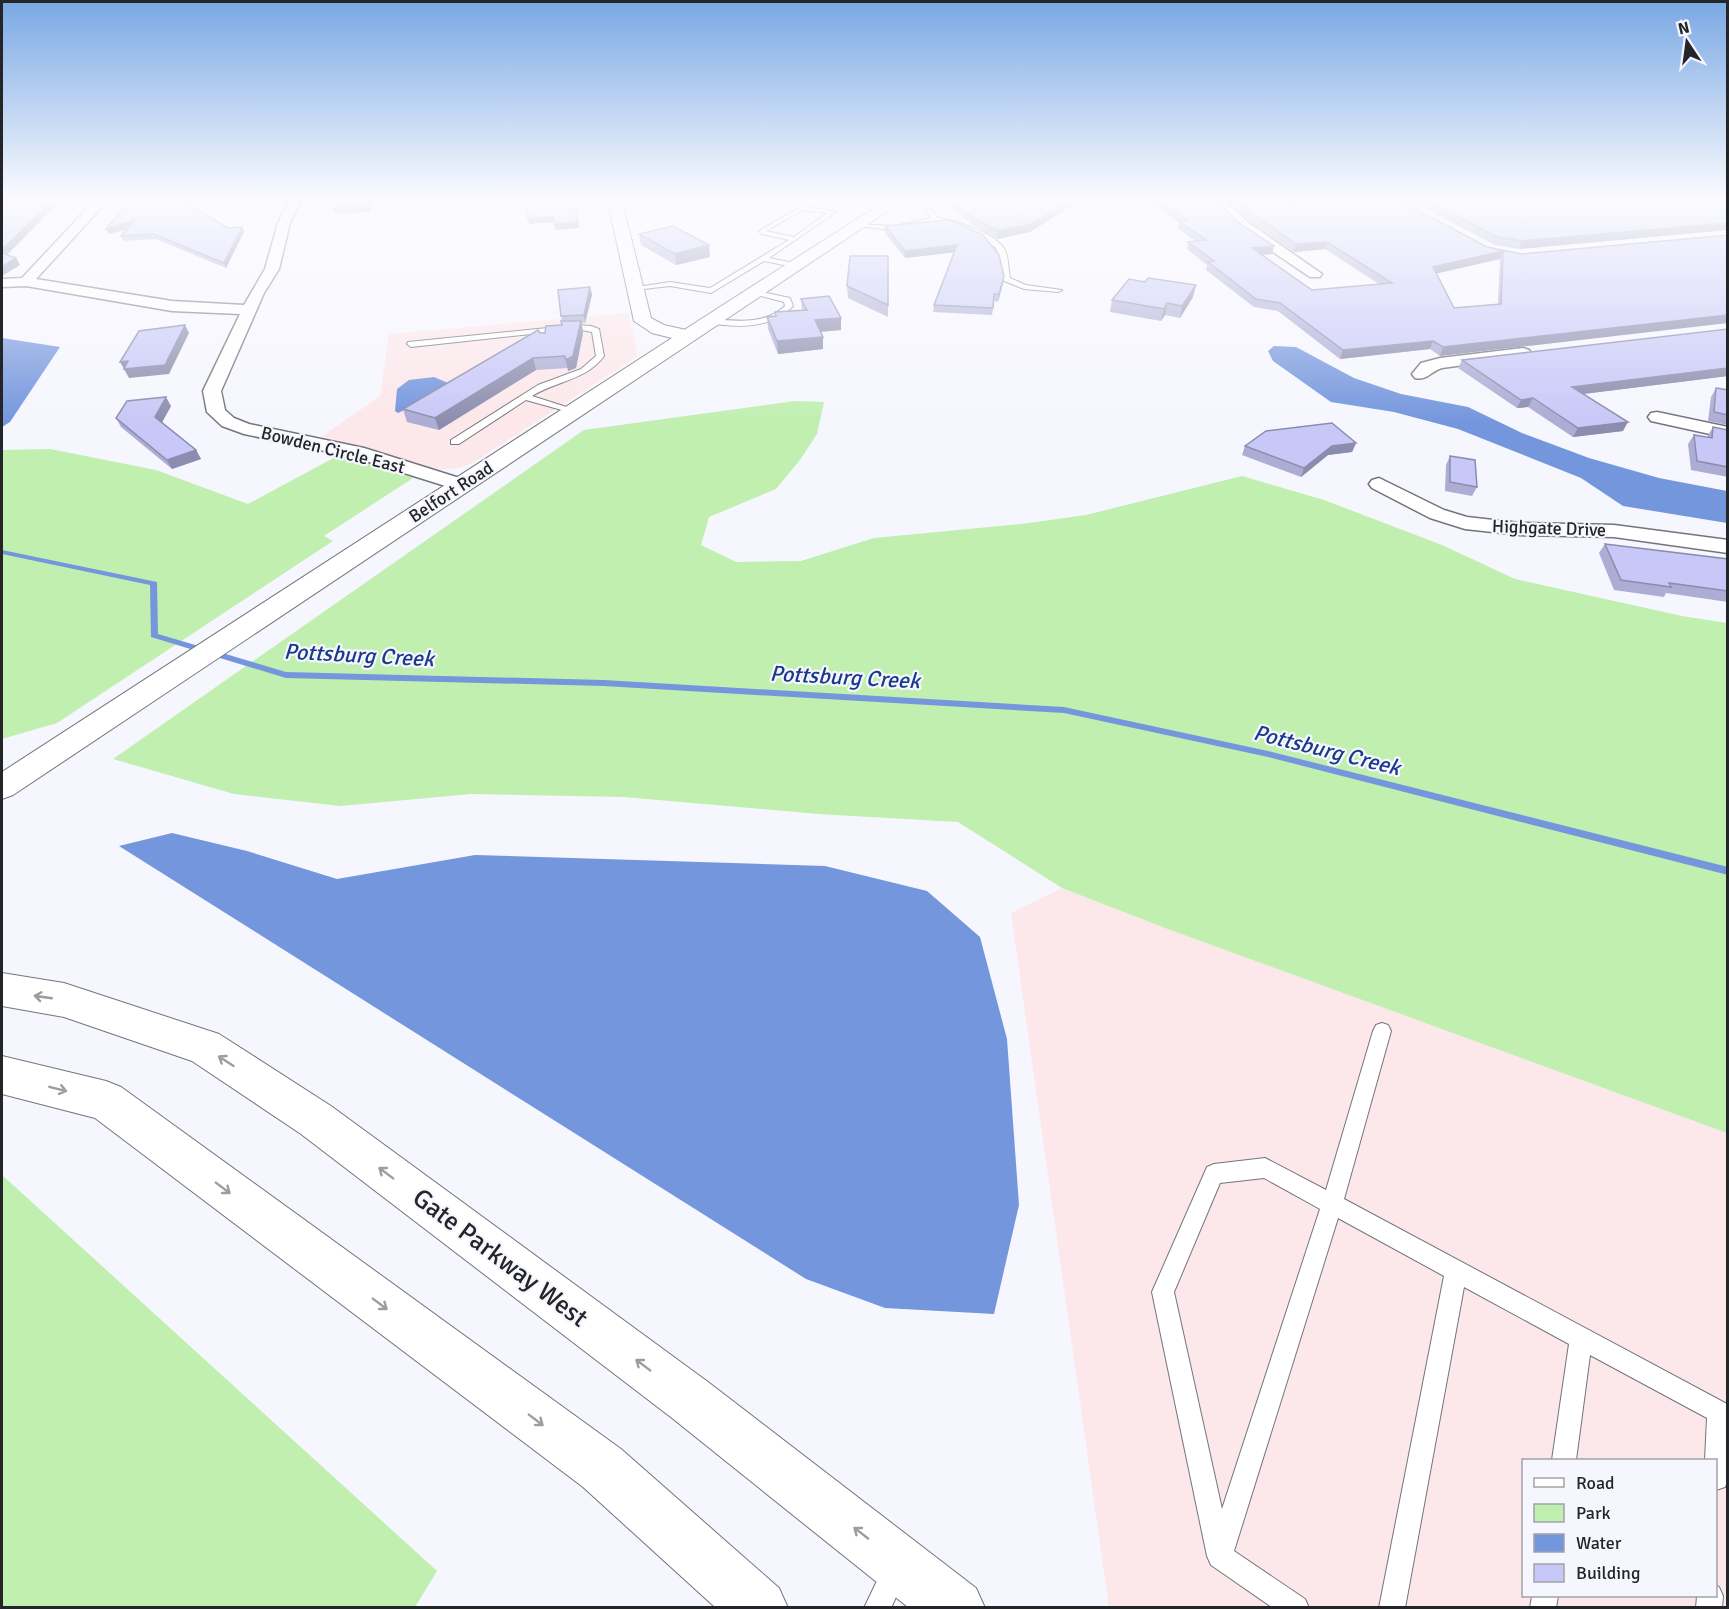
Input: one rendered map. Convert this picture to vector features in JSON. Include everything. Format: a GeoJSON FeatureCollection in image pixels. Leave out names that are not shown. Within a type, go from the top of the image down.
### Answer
{"type":"FeatureCollection","features":[{"type":"Feature","properties":{"kind":"main road"},"geometry":{"type":"LineString","coordinates":[[632,273],[643,321],[688,336]]}},
{"type":"Feature","properties":{"kind":"main road","name":"Belfort Road"},"geometry":{"type":"LineString","coordinates":[[2,787],[785,273]]}},
{"type":"Feature","properties":{"kind":"main road"},"geometry":{"type":"LineString","coordinates":[[647,324],[638,331],[647,363]]}},
{"type":"Feature","properties":{"kind":"main road","name":"Gate Parkway West"},"geometry":{"type":"LineString","coordinates":[[2,990],[64,1000],[205,1047],[326,1128],[690,1401],[888,1585],[956,1608]]}},
{"type":"Feature","properties":{"kind":"main road"},"geometry":{"type":"LineString","coordinates":[[2,1075],[106,1101],[602,1468],[759,1608]]}},
{"type":"Feature","properties":{"kind":"street"},"geometry":{"type":"LineString","coordinates":[[26,282],[34,273]]}},
{"type":"Feature","properties":{"kind":"street"},"geometry":{"type":"LineString","coordinates":[[2,282],[26,282],[139,302],[249,310],[269,273]]}},
{"type":"Feature","properties":{"kind":"street","name":"Bowden Circle East"},"geometry":{"type":"LineString","coordinates":[[249,310],[212,391],[212,404],[216,412],[228,423],[357,452],[462,485]]}},
{"type":"Feature","properties":{"kind":"street"},"geometry":{"type":"LineString","coordinates":[[1420,374],[1427,367],[1440,363],[1539,351]]}},
{"type":"Feature","properties":{"kind":"street"},"geometry":{"type":"LineString","coordinates":[[1657,417],[1728,433]]}},
{"type":"Feature","properties":{"kind":"street","name":"Highgate Drive"},"geometry":{"type":"LineString","coordinates":[[1379,484],[1437,514],[1465,523],[1510,528],[1614,531],[1728,547]]}},
{"type":"Feature","properties":{"kind":"lane"},"geometry":{"type":"LineString","coordinates":[[636,288],[670,284],[711,291],[740,273]]}},
{"type":"Feature","properties":{"kind":"lane"},"geometry":{"type":"LineString","coordinates":[[1006,273],[1007,279],[1024,287],[1054,290]]}},
{"type":"Feature","properties":{"kind":"lane"},"geometry":{"type":"LineString","coordinates":[[712,321],[735,324],[767,321],[780,316],[789,306],[787,300],[782,297],[756,292]]}},
{"type":"Feature","properties":{"kind":"lane"},"geometry":{"type":"LineString","coordinates":[[411,344],[577,327],[591,328],[596,331],[600,356],[595,364],[574,376],[551,382],[455,442]]}},
{"type":"Feature","properties":{"kind":"lane"},"geometry":{"type":"LineString","coordinates":[[525,397],[573,412]]}},
{"type":"Feature","properties":{"kind":"lane"},"geometry":{"type":"LineString","coordinates":[[1220,1556],[1332,1204],[1382,1031]]}},
{"type":"Feature","properties":{"kind":"lane"},"geometry":{"type":"LineString","coordinates":[[1296,1608],[1220,1556],[1163,1292],[1214,1174],[1265,1168],[1723,1415],[1717,1469]]}},
{"type":"Feature","properties":{"kind":"lane"},"geometry":{"type":"LineString","coordinates":[[1392,1608],[1456,1271]]}},
{"type":"Feature","properties":{"kind":"lane"},"geometry":{"type":"LineString","coordinates":[[1564,1459],[1581,1338]]}},
{"type":"Feature","properties":{"kind":"shaded area"},"geometry":{"type":"Polygon","coordinates":[[[628,313],[638,356],[471,464],[438,470],[321,437],[380,396],[389,334],[628,313]]]}},
{"type":"Feature","properties":{"kind":"shaded area"},"geometry":{"type":"Polygon","coordinates":[[[1062,888],[1165,928],[1727,1133],[1727,1607],[1109,1607],[1011,913],[1062,888]]]}},
{"type":"Feature","properties":{"kind":"green space"},"geometry":{"type":"Polygon","coordinates":[[[795,401],[824,402],[817,434],[800,460],[776,489],[709,517],[701,545],[736,562],[801,561],[874,538],[1021,524],[1086,515],[1242,476],[1324,500],[1442,545],[1515,579],[1682,616],[1727,623],[1727,1133],[1165,928],[1062,888],[958,822],[818,814],[624,797],[471,794],[340,806],[234,794],[113,759],[584,430],[795,401]]]}},
{"type":"Feature","properties":{"kind":"green space"},"geometry":{"type":"Polygon","coordinates":[[[50,449],[156,470],[248,504],[339,455],[350,456],[413,478],[324,536],[333,541],[57,723],[2,739],[2,450],[50,449]]]}},
{"type":"Feature","properties":{"kind":"green space"},"geometry":{"type":"Polygon","coordinates":[[[2,1175],[437,1571],[415,1607],[2,1607],[2,1175]]]}},
{"type":"Feature","properties":{"kind":"water"},"geometry":{"type":"Polygon","coordinates":[[[2,338],[60,347],[10,422],[2,427],[2,338]]]}},
{"type":"Feature","properties":{"kind":"water"},"geometry":{"type":"Polygon","coordinates":[[[1274,346],[1296,347],[1354,378],[1401,394],[1468,407],[1522,433],[1589,458],[1659,478],[1727,491],[1727,523],[1623,506],[1581,478],[1458,429],[1394,412],[1331,402],[1273,361],[1268,351],[1274,346]]]}},
{"type":"Feature","properties":{"kind":"water"},"geometry":{"type":"Polygon","coordinates":[[[434,377],[448,383],[411,407],[398,413],[395,411],[397,389],[409,380],[434,377]]]}},
{"type":"Feature","properties":{"kind":"water"},"geometry":{"type":"Polygon","coordinates":[[[172,833],[247,851],[337,879],[475,855],[825,866],[927,891],[980,937],[1007,1039],[1019,1205],[994,1314],[885,1308],[806,1279],[119,846],[172,833]]]}},
{"type":"Feature","properties":{"kind":"building"},"geometry":{"type":"Polygon","coordinates":[[[848,273],[888,273],[888,305],[847,286],[848,273]]]}},
{"type":"Feature","properties":{"kind":"building"},"geometry":{"type":"Polygon","coordinates":[[[946,273],[1003,273],[999,294],[994,294],[993,308],[934,305],[946,273]]]}},
{"type":"Feature","properties":{"kind":"building"},"geometry":{"type":"Polygon","coordinates":[[[1222,273],[1288,273],[1312,290],[1392,283],[1376,273],[1436,273],[1454,308],[1501,304],[1502,273],[1728,273],[1728,315],[1443,347],[1433,341],[1343,350],[1280,303],[1256,299],[1222,273]]]}},
{"type":"Feature","properties":{"kind":"building"},"geometry":{"type":"Polygon","coordinates":[[[1148,278],[1196,285],[1182,306],[1167,303],[1164,309],[1112,300],[1129,279],[1145,282],[1148,278]]]}},
{"type":"Feature","properties":{"kind":"building"},"geometry":{"type":"Polygon","coordinates":[[[590,287],[584,315],[561,316],[558,290],[590,287]]]}},
{"type":"Feature","properties":{"kind":"building"},"geometry":{"type":"Polygon","coordinates":[[[829,296],[841,318],[815,320],[823,337],[777,341],[767,317],[776,316],[775,312],[807,310],[801,299],[829,296]]]}},
{"type":"Feature","properties":{"kind":"building"},"geometry":{"type":"Polygon","coordinates":[[[561,321],[581,321],[573,356],[566,360],[565,356],[533,358],[435,418],[403,409],[538,330],[540,333],[545,333],[546,326],[562,325],[561,321]]]}},
{"type":"Feature","properties":{"kind":"building"},"geometry":{"type":"Polygon","coordinates":[[[185,325],[165,365],[124,369],[128,361],[120,362],[139,331],[185,325]]]}},
{"type":"Feature","properties":{"kind":"building"},"geometry":{"type":"Polygon","coordinates":[[[1728,329],[1728,368],[1572,387],[1628,422],[1578,428],[1533,398],[1521,400],[1462,360],[1728,329]]]}},
{"type":"Feature","properties":{"kind":"building"},"geometry":{"type":"Polygon","coordinates":[[[1716,388],[1728,390],[1728,415],[1714,412],[1716,388]]]}},
{"type":"Feature","properties":{"kind":"building"},"geometry":{"type":"Polygon","coordinates":[[[166,397],[155,417],[196,450],[167,460],[116,418],[127,401],[166,397]]]}},
{"type":"Feature","properties":{"kind":"building"},"geometry":{"type":"Polygon","coordinates":[[[1332,423],[1356,443],[1332,446],[1304,468],[1245,446],[1266,431],[1332,423]]]}},
{"type":"Feature","properties":{"kind":"building"},"geometry":{"type":"Polygon","coordinates":[[[1713,427],[1728,430],[1728,467],[1697,461],[1694,435],[1712,438],[1713,427]]]}},
{"type":"Feature","properties":{"kind":"building"},"geometry":{"type":"Polygon","coordinates":[[[1450,456],[1475,460],[1477,487],[1450,482],[1450,456]]]}},
{"type":"Feature","properties":{"kind":"building"},"geometry":{"type":"Polygon","coordinates":[[[1605,544],[1728,559],[1728,591],[1669,583],[1671,587],[1621,580],[1605,544]]]}},
{"type":"Feature","properties":{"kind":"waterway","name":"Pottsburg Creek"},"geometry":{"type":"LineString","coordinates":[[2,552],[154,584],[154,635],[286,675],[604,683],[1064,710],[1268,754],[1728,871]]}}]}
